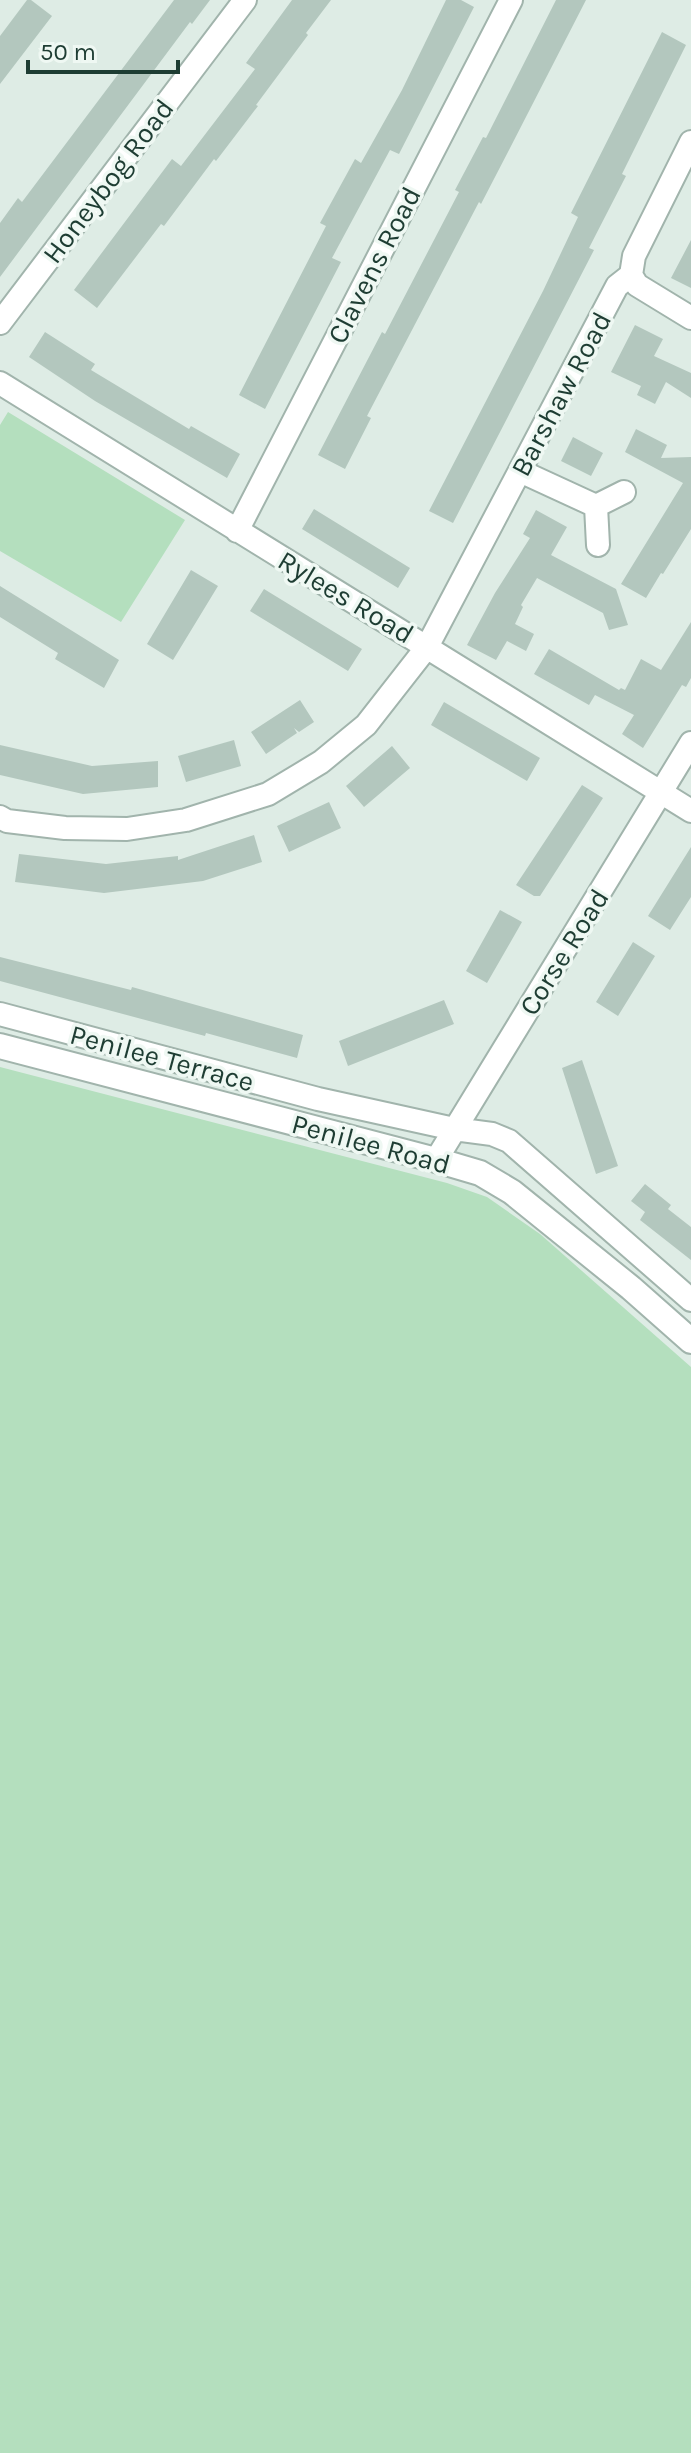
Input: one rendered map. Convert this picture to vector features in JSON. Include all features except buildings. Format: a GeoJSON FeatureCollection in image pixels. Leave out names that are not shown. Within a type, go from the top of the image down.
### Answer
{"type":"FeatureCollection","features":[{"type":"Feature","properties":{"kind":"street","name":"Honeybog Road"},"geometry":{"type":"LineString","coordinates":[[0,323],[245,0]]}},
{"type":"Feature","properties":{"kind":"street","name":"Clavens Road"},"geometry":{"type":"LineString","coordinates":[[237,531],[511,0]]}},
{"type":"Feature","properties":{"kind":"street","name":"Barshaw Road"},"geometry":{"type":"LineString","coordinates":[[0,817],[7,821],[65,828],[127,829],[186,820],[268,794],[321,762],[366,725],[427,647],[617,286],[631,275],[634,256],[691,142]]}},
{"type":"Feature","properties":{"kind":"street"},"geometry":{"type":"LineString","coordinates":[[631,275],[637,285],[691,318]]}},
{"type":"Feature","properties":{"kind":"street","name":"Rylees Road"},"geometry":{"type":"LineString","coordinates":[[0,383],[691,811]]}},
{"type":"Feature","properties":{"kind":"street"},"geometry":{"type":"LineString","coordinates":[[520,471],[596,506]]}},
{"type":"Feature","properties":{"kind":"street"},"geometry":{"type":"LineString","coordinates":[[596,506],[624,492]]}},
{"type":"Feature","properties":{"kind":"street"},"geometry":{"type":"LineString","coordinates":[[596,506],[598,545]]}},
{"type":"Feature","properties":{"kind":"street","name":"Corse Road"},"geometry":{"type":"LineString","coordinates":[[436,1160],[691,743]]}},
{"type":"Feature","properties":{"kind":"street","name":"Penilee Terrace"},"geometry":{"type":"LineString","coordinates":[[0,1014],[318,1099],[454,1129],[492,1134],[509,1141],[691,1300]]}},
{"type":"Feature","properties":{"kind":"street","name":"Penilee Road"},"geometry":{"type":"LineString","coordinates":[[0,1046],[480,1173],[512,1192],[691,1341]]}},
{"type":"Feature","properties":{"kind":"green space"},"geometry":{"type":"Polygon","coordinates":[[[8,412],[185,520],[121,622],[0,551],[0,425],[8,412]]]}},
{"type":"Feature","properties":{"kind":"green space"},"geometry":{"type":"Polygon","coordinates":[[[0,1067],[447,1183],[487,1197],[540,1234],[691,1367],[691,2453],[0,2453],[0,1067]]]}}]}
